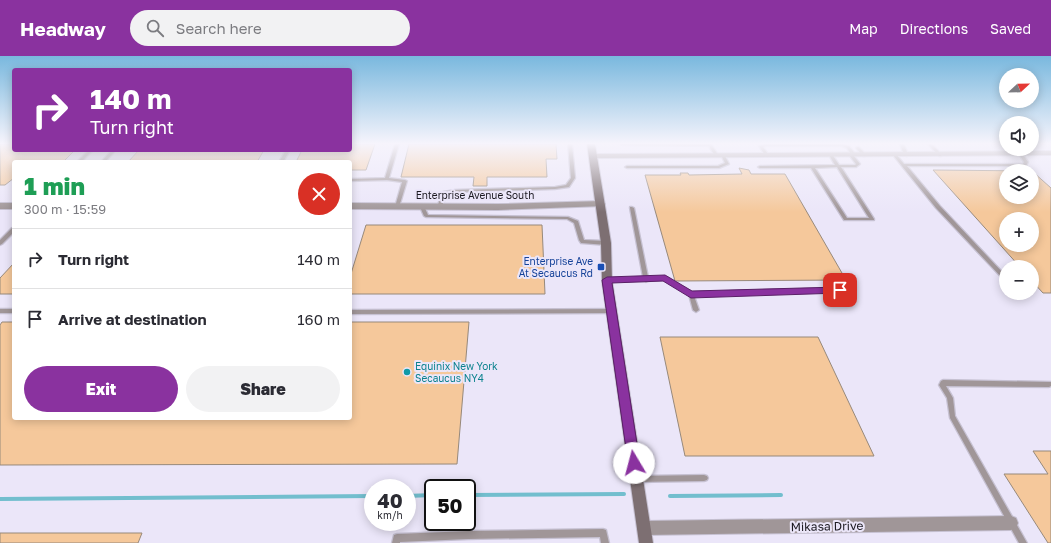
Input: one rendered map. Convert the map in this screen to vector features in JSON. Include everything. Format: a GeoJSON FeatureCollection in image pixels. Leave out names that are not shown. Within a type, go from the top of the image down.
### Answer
{"type":"FeatureCollection","features":[{"type":"Feature","properties":{"kind":"main road"},"geometry":{"type":"LineString","coordinates":[[596,167],[606,243],[607,280],[611,311],[646,543]]}},
{"type":"Feature","properties":{"kind":"street","name":"Enterprise Avenue South"},"geometry":{"type":"LineString","coordinates":[[352,206],[498,207],[601,204]]}},
{"type":"Feature","properties":{"kind":"street"},"geometry":{"type":"LineString","coordinates":[[0,206],[12,206]]}},
{"type":"Feature","properties":{"kind":"street","name":"Mikasa Drive"},"geometry":{"type":"LineString","coordinates":[[644,528],[1011,523]]}},
{"type":"Feature","properties":{"kind":"lane"},"geometry":{"type":"LineString","coordinates":[[387,179],[391,167]]}},
{"type":"Feature","properties":{"kind":"lane"},"geometry":{"type":"LineString","coordinates":[[439,207],[445,193],[455,191],[555,188],[567,186],[573,178],[572,167]]}},
{"type":"Feature","properties":{"kind":"lane"},"geometry":{"type":"LineString","coordinates":[[627,167],[720,167]]}},
{"type":"Feature","properties":{"kind":"lane"},"geometry":{"type":"LineString","coordinates":[[760,167],[843,167]]}},
{"type":"Feature","properties":{"kind":"lane"},"geometry":{"type":"LineString","coordinates":[[813,168],[846,219],[872,219],[838,167]]}},
{"type":"Feature","properties":{"kind":"lane"},"geometry":{"type":"LineString","coordinates":[[904,167],[938,207],[999,272]]}},
{"type":"Feature","properties":{"kind":"lane"},"geometry":{"type":"LineString","coordinates":[[352,180],[387,179],[405,181],[397,206]]}},
{"type":"Feature","properties":{"kind":"lane"},"geometry":{"type":"LineString","coordinates":[[422,207],[426,216],[571,219],[576,222],[581,240],[583,242],[606,243]]}},
{"type":"Feature","properties":{"kind":"lane"},"geometry":{"type":"LineString","coordinates":[[498,207],[498,217]]}},
{"type":"Feature","properties":{"kind":"lane"},"geometry":{"type":"LineString","coordinates":[[632,208],[646,280]]}},
{"type":"Feature","properties":{"kind":"lane"},"geometry":{"type":"LineString","coordinates":[[0,243],[12,231]]}},
{"type":"Feature","properties":{"kind":"lane"},"geometry":{"type":"LineString","coordinates":[[607,280],[646,280],[665,278],[691,294],[840,290]]}},
{"type":"Feature","properties":{"kind":"lane"},"geometry":{"type":"LineString","coordinates":[[691,294],[696,310]]}},
{"type":"Feature","properties":{"kind":"lane"},"geometry":{"type":"LineString","coordinates":[[0,311],[12,311]]}},
{"type":"Feature","properties":{"kind":"lane"},"geometry":{"type":"LineString","coordinates":[[352,312],[611,311]]}},
{"type":"Feature","properties":{"kind":"lane"},"geometry":{"type":"LineString","coordinates":[[1023,543],[952,416],[950,398],[942,385],[943,382],[1049,384]]}},
{"type":"Feature","properties":{"kind":"lane"},"geometry":{"type":"LineString","coordinates":[[636,479],[704,478]]}},
{"type":"Feature","properties":{"kind":"lane"},"geometry":{"type":"LineString","coordinates":[[396,543],[397,538],[575,532],[603,533],[604,543]]}},
{"type":"Feature","properties":{"kind":"building"},"geometry":{"type":"Polygon","coordinates":[[[0,167],[12,167],[12,180],[5,185],[0,185],[0,167]]]}},
{"type":"Feature","properties":{"kind":"building"},"geometry":{"type":"Polygon","coordinates":[[[352,167],[367,167],[366,170],[352,170],[352,167]]]}},
{"type":"Feature","properties":{"kind":"building"},"geometry":{"type":"Polygon","coordinates":[[[403,167],[546,167],[547,177],[487,177],[487,186],[473,186],[474,177],[401,177],[403,167]]]}},
{"type":"Feature","properties":{"kind":"building"},"geometry":{"type":"Polygon","coordinates":[[[739,168],[749,170],[751,174],[785,174],[846,280],[675,281],[645,175],[681,175],[680,173],[688,173],[689,175],[742,174],[739,168]]]}},
{"type":"Feature","properties":{"kind":"building"},"geometry":{"type":"Polygon","coordinates":[[[933,170],[999,171],[999,204],[1039,204],[1039,177],[1051,188],[1051,293],[1043,293],[1039,289],[1039,260],[1014,260],[1007,252],[1039,252],[1039,212],[999,212],[999,244],[933,170]]]}},
{"type":"Feature","properties":{"kind":"building"},"geometry":{"type":"Polygon","coordinates":[[[366,225],[542,225],[545,294],[352,294],[352,270],[366,225]]]}},
{"type":"Feature","properties":{"kind":"building"},"geometry":{"type":"Polygon","coordinates":[[[12,265],[12,294],[0,294],[0,278],[12,265]]]}},
{"type":"Feature","properties":{"kind":"building","name":"Equinix New York Secaucus NY4"},"geometry":{"type":"Polygon","coordinates":[[[2,322],[12,322],[12,420],[352,420],[352,322],[469,322],[457,464],[0,465],[0,325],[2,322]]]}},
{"type":"Feature","properties":{"kind":"building"},"geometry":{"type":"Polygon","coordinates":[[[660,337],[818,337],[874,456],[685,456],[660,337]]]}},
{"type":"Feature","properties":{"kind":"building"},"geometry":{"type":"Polygon","coordinates":[[[1033,451],[1051,451],[1051,543],[1048,543],[1004,474],[1048,474],[1033,451]]]}},
{"type":"Feature","properties":{"kind":"building"},"geometry":{"type":"Polygon","coordinates":[[[0,533],[142,533],[138,543],[0,543],[0,533]]]}},
{"type":"Feature","properties":{"kind":"waterway"},"geometry":{"type":"LineString","coordinates":[[476,495],[624,494]]}},
{"type":"Feature","properties":{"kind":"waterway"},"geometry":{"type":"LineString","coordinates":[[416,496],[424,495]]}},
{"type":"Feature","properties":{"kind":"waterway"},"geometry":{"type":"LineString","coordinates":[[670,496],[781,495]]}},
{"type":"Feature","properties":{"kind":"waterway"},"geometry":{"type":"LineString","coordinates":[[0,499],[364,496]]}},
{"type":"Feature","properties":{"kind":"place","name":"Enterprise Ave At Secaucus Rd"},"geometry":{"type":"Point","coordinates":[601,267]}},
{"type":"Feature","properties":{"kind":"place","name":"Equinix New York Secaucus NY4"},"geometry":{"type":"Point","coordinates":[407,372]}},
{"type":"Feature","properties":{"kind":"route"},"geometry":{"type":"LineString","coordinates":[[634,463],[607,280],[665,278],[691,294],[840,290]]}}]}
